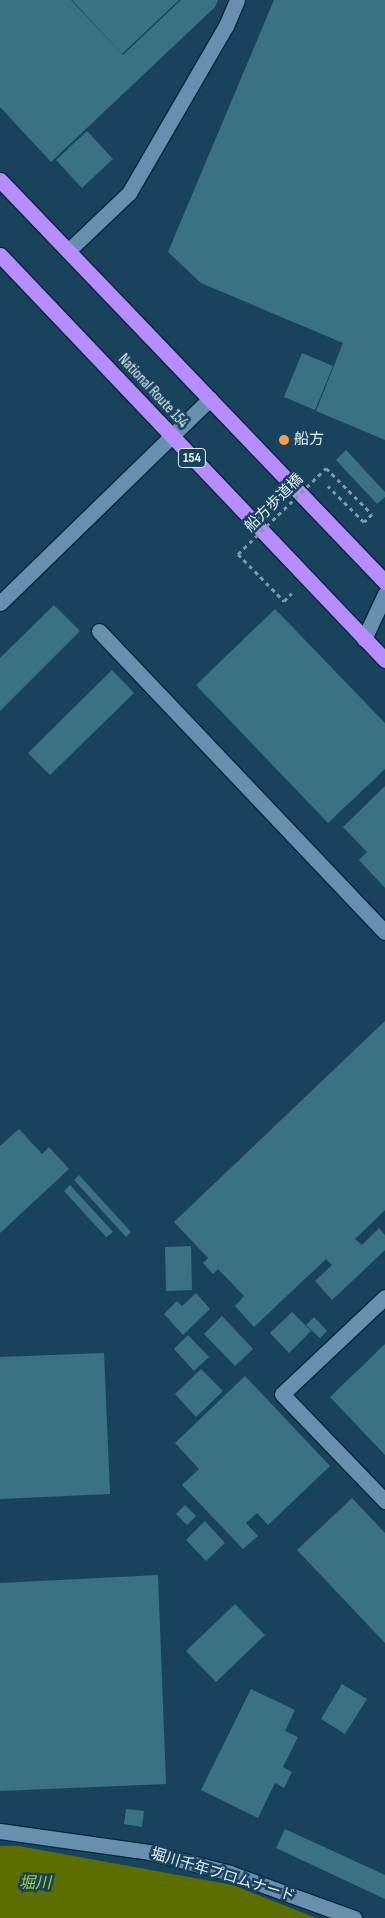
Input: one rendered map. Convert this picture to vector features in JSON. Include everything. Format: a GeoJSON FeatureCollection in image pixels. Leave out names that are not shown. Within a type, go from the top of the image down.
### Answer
{"type":"FeatureCollection","features":[{"type":"Feature","properties":{"kind":"highway"},"geometry":{"type":"LineString","coordinates":[[0,180],[385,582]]}},
{"type":"Feature","properties":{"kind":"highway","name":"National Route 154"},"geometry":{"type":"LineString","coordinates":[[0,255],[385,660]]}},
{"type":"Feature","properties":{"kind":"street"},"geometry":{"type":"LineString","coordinates":[[68,251],[129,193],[226,26],[237,0]]}},
{"type":"Feature","properties":{"kind":"street"},"geometry":{"type":"LineString","coordinates":[[0,603],[174,438],[210,399]]}},
{"type":"Feature","properties":{"kind":"street"},"geometry":{"type":"LineString","coordinates":[[364,639],[385,594]]}},
{"type":"Feature","properties":{"kind":"street"},"geometry":{"type":"LineString","coordinates":[[99,631],[385,932]]}},
{"type":"Feature","properties":{"kind":"street"},"geometry":{"type":"LineString","coordinates":[[385,1297],[282,1394],[385,1501]]}},
{"type":"Feature","properties":{"kind":"street","name":"堀川千年プロムナード"},"geometry":{"type":"LineString","coordinates":[[0,1830],[149,1852],[230,1874],[354,1918]]}},
{"type":"Feature","properties":{"kind":"path","name":"船方歩道橋"},"geometry":{"type":"LineString","coordinates":[[287,586],[294,592],[284,601],[238,554],[326,468],[372,514],[364,522],[322,480]]}},
{"type":"Feature","properties":{"kind":"water","name":"堀川"},"geometry":{"type":"Polygon","coordinates":[[[0,1846],[19,1846],[233,1885],[316,1918],[0,1918],[0,1846]]]}},
{"type":"Feature","properties":{"kind":"building"},"geometry":{"type":"Polygon","coordinates":[[[0,0],[71,0],[123,55],[181,0],[218,0],[215,7],[51,162],[0,107],[0,0]]]}},
{"type":"Feature","properties":{"kind":"building"},"geometry":{"type":"Polygon","coordinates":[[[72,0],[179,0],[122,54],[72,0]]]}},
{"type":"Feature","properties":{"kind":"building"},"geometry":{"type":"Polygon","coordinates":[[[274,0],[385,0],[385,440],[316,411],[343,343],[201,283],[168,252],[274,0]]]}},
{"type":"Feature","properties":{"kind":"building"},"geometry":{"type":"Polygon","coordinates":[[[87,131],[113,159],[82,188],[56,160],[87,131]]]}},
{"type":"Feature","properties":{"kind":"building"},"geometry":{"type":"Polygon","coordinates":[[[302,353],[333,366],[315,410],[284,397],[302,353]]]}},
{"type":"Feature","properties":{"kind":"building"},"geometry":{"type":"Polygon","coordinates":[[[346,450],[385,492],[385,497],[377,504],[336,460],[346,450]]]}},
{"type":"Feature","properties":{"kind":"building"},"geometry":{"type":"Polygon","coordinates":[[[54,605],[80,631],[0,711],[0,658],[54,605]]]}},
{"type":"Feature","properties":{"kind":"building"},"geometry":{"type":"Polygon","coordinates":[[[275,609],[385,723],[385,769],[328,823],[196,685],[275,609]]]}},
{"type":"Feature","properties":{"kind":"building"},"geometry":{"type":"Polygon","coordinates":[[[112,670],[134,693],[50,775],[28,753],[112,670]]]}},
{"type":"Feature","properties":{"kind":"building"},"geometry":{"type":"Polygon","coordinates":[[[385,786],[385,888],[359,860],[367,852],[343,827],[385,786]]]}},
{"type":"Feature","properties":{"kind":"building"},"geometry":{"type":"Polygon","coordinates":[[[385,1021],[385,1210],[355,1239],[362,1245],[379,1228],[385,1235],[385,1250],[332,1300],[315,1281],[332,1265],[326,1259],[254,1327],[235,1306],[244,1296],[218,1269],[213,1274],[203,1263],[208,1258],[174,1222],[385,1021]]]}},
{"type":"Feature","properties":{"kind":"building"},"geometry":{"type":"Polygon","coordinates":[[[19,1129],[42,1154],[49,1147],[69,1169],[0,1233],[0,1146],[19,1129]]]}},
{"type":"Feature","properties":{"kind":"building"},"geometry":{"type":"Polygon","coordinates":[[[79,1175],[131,1232],[126,1237],[74,1180],[79,1175]]]}},
{"type":"Feature","properties":{"kind":"building"},"geometry":{"type":"Polygon","coordinates":[[[70,1185],[113,1232],[106,1237],[64,1191],[70,1185]]]}},
{"type":"Feature","properties":{"kind":"building"},"geometry":{"type":"Polygon","coordinates":[[[191,1246],[192,1290],[166,1291],[165,1247],[191,1246]]]}},
{"type":"Feature","properties":{"kind":"building"},"geometry":{"type":"Polygon","coordinates":[[[196,1293],[210,1309],[183,1335],[164,1314],[177,1301],[182,1306],[196,1293]]]}},
{"type":"Feature","properties":{"kind":"building"},"geometry":{"type":"Polygon","coordinates":[[[292,1312],[311,1331],[289,1353],[270,1333],[292,1312]]]}},
{"type":"Feature","properties":{"kind":"building"},"geometry":{"type":"Polygon","coordinates":[[[222,1316],[253,1349],[235,1366],[204,1334],[222,1316]]]}},
{"type":"Feature","properties":{"kind":"building"},"geometry":{"type":"Polygon","coordinates":[[[314,1317],[327,1331],[320,1338],[306,1325],[314,1317]]]}},
{"type":"Feature","properties":{"kind":"building"},"geometry":{"type":"Polygon","coordinates":[[[188,1335],[209,1357],[194,1371],[174,1349],[188,1335]]]}},
{"type":"Feature","properties":{"kind":"building"},"geometry":{"type":"Polygon","coordinates":[[[385,1344],[385,1455],[330,1397],[385,1344]]]}},
{"type":"Feature","properties":{"kind":"building"},"geometry":{"type":"Polygon","coordinates":[[[104,1353],[110,1494],[0,1499],[0,1357],[104,1353]]]}},
{"type":"Feature","properties":{"kind":"building"},"geometry":{"type":"Polygon","coordinates":[[[201,1369],[223,1391],[196,1417],[175,1394],[201,1369]]]}},
{"type":"Feature","properties":{"kind":"building"},"geometry":{"type":"Polygon","coordinates":[[[245,1376],[330,1466],[268,1525],[257,1513],[246,1523],[258,1536],[243,1549],[182,1485],[199,1469],[175,1443],[245,1376]]]}},
{"type":"Feature","properties":{"kind":"building"},"geometry":{"type":"Polygon","coordinates":[[[352,1498],[385,1533],[385,1643],[297,1550],[352,1498]]]}},
{"type":"Feature","properties":{"kind":"building"},"geometry":{"type":"Polygon","coordinates":[[[185,1505],[196,1516],[187,1525],[176,1514],[185,1505]]]}},
{"type":"Feature","properties":{"kind":"building"},"geometry":{"type":"Polygon","coordinates":[[[205,1521],[225,1543],[206,1561],[186,1540],[205,1521]]]}},
{"type":"Feature","properties":{"kind":"building"},"geometry":{"type":"Polygon","coordinates":[[[158,1575],[166,1784],[0,1791],[0,1583],[158,1575]]]}},
{"type":"Feature","properties":{"kind":"building"},"geometry":{"type":"Polygon","coordinates":[[[235,1604],[265,1635],[216,1682],[186,1651],[235,1604]]]}},
{"type":"Feature","properties":{"kind":"building"},"geometry":{"type":"Polygon","coordinates":[[[342,1684],[367,1699],[345,1734],[321,1719],[342,1684]]]}},
{"type":"Feature","properties":{"kind":"building"},"geometry":{"type":"Polygon","coordinates":[[[251,1689],[295,1710],[285,1731],[298,1737],[283,1767],[292,1772],[284,1788],[275,1783],[258,1818],[201,1790],[251,1689]]]}},
{"type":"Feature","properties":{"kind":"building"},"geometry":{"type":"Polygon","coordinates":[[[126,1809],[144,1811],[142,1827],[124,1824],[126,1809]]]}},
{"type":"Feature","properties":{"kind":"building"},"geometry":{"type":"Polygon","coordinates":[[[285,1829],[385,1875],[385,1899],[276,1848],[285,1829]]]}},
{"type":"Feature","properties":{"kind":"place","name":"船方"},"geometry":{"type":"Point","coordinates":[284,440]}}]}
